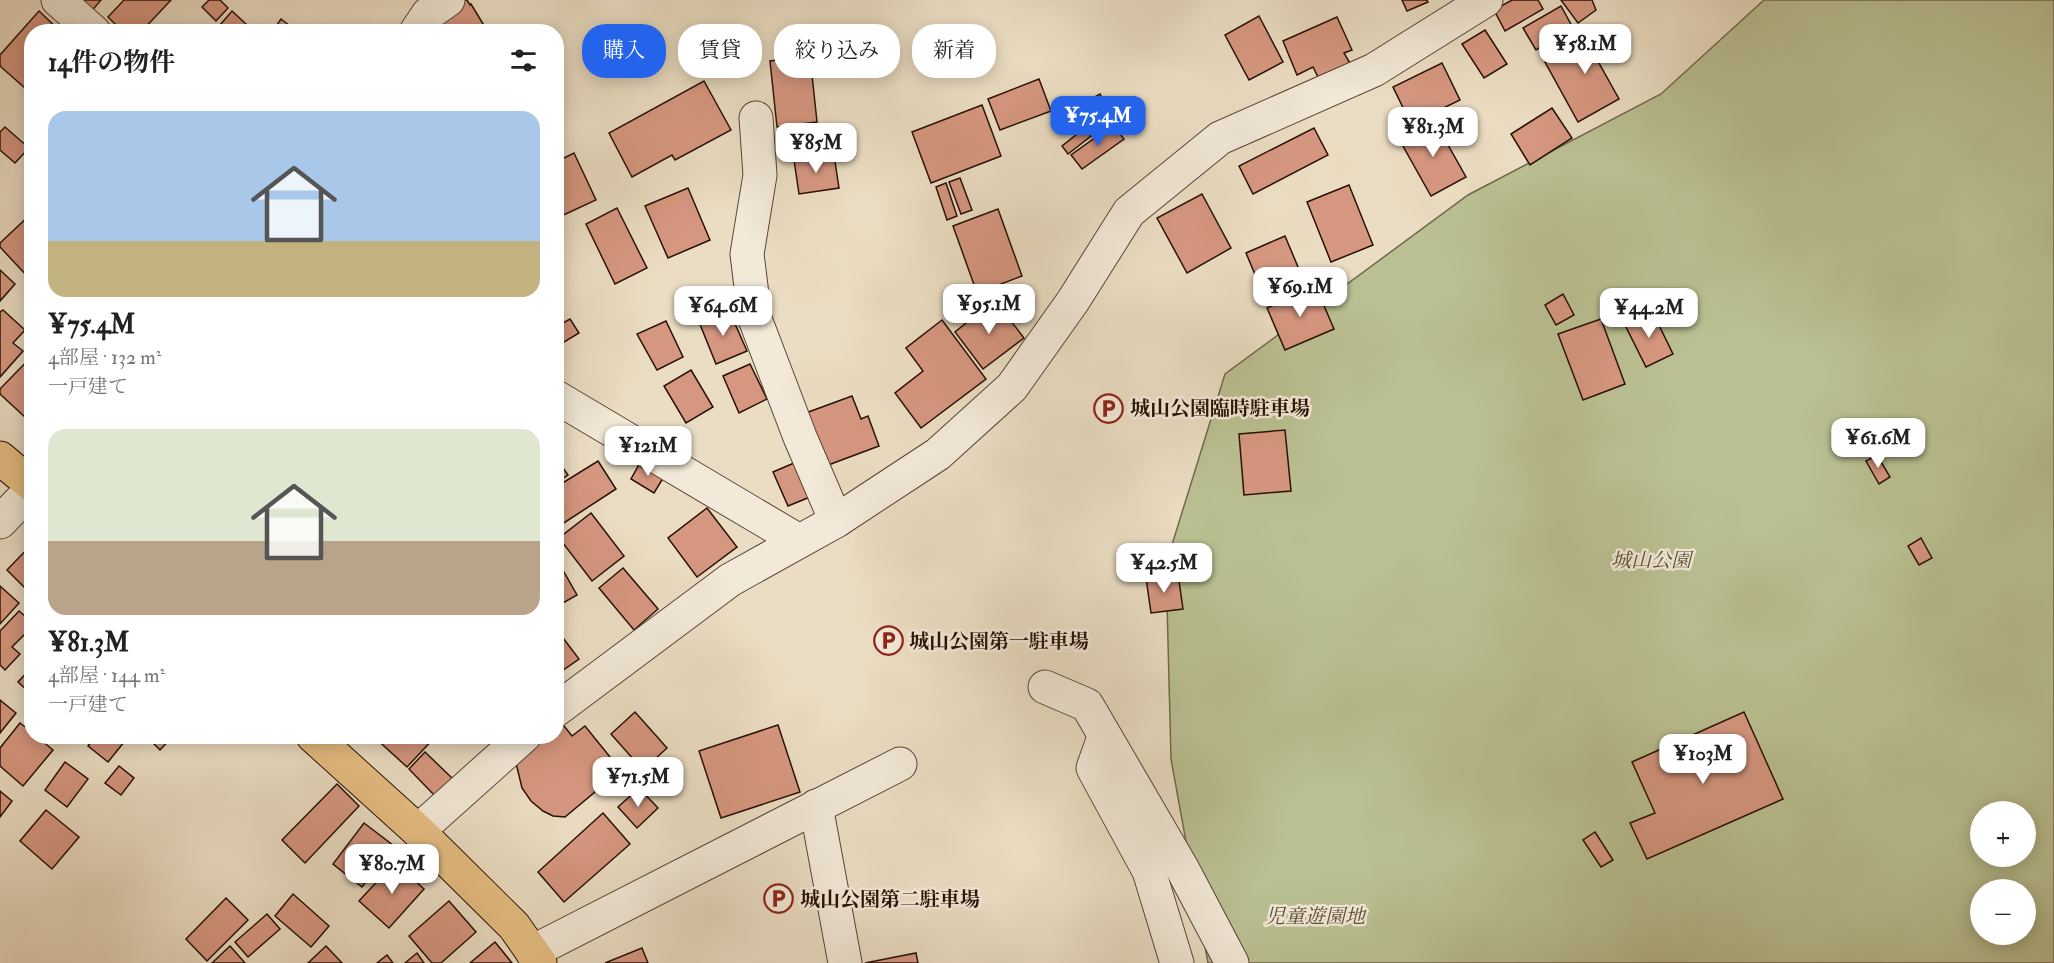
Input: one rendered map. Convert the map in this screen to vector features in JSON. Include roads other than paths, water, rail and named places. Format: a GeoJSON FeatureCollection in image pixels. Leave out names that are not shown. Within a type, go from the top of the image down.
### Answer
{"type":"FeatureCollection","features":[{"type":"Feature","properties":{"kind":"main road"},"geometry":{"type":"LineString","coordinates":[[0,458],[24,480]]}},
{"type":"Feature","properties":{"kind":"main road"},"geometry":{"type":"LineString","coordinates":[[322,744],[418,831],[514,926],[536,957]]}},
{"type":"Feature","properties":{"kind":"street"},"geometry":{"type":"LineString","coordinates":[[58,0],[85,24]]}},
{"type":"Feature","properties":{"kind":"street"},"geometry":{"type":"LineString","coordinates":[[421,24],[428,14],[448,0]]}},
{"type":"Feature","properties":{"kind":"street"},"geometry":{"type":"LineString","coordinates":[[564,705],[730,580],[836,521],[938,454],[1012,387],[1073,301],[1129,212],[1220,138],[1374,70],[1486,0]]}},
{"type":"Feature","properties":{"kind":"street"},"geometry":{"type":"LineString","coordinates":[[756,118],[759,174],[747,254],[755,319],[800,437],[836,521]]}},
{"type":"Feature","properties":{"kind":"street"},"geometry":{"type":"LineString","coordinates":[[564,402],[799,541]]}},
{"type":"Feature","properties":{"kind":"street"},"geometry":{"type":"LineString","coordinates":[[0,522],[24,496]]}},
{"type":"Feature","properties":{"kind":"street"},"geometry":{"type":"LineString","coordinates":[[1045,687],[1087,705],[1182,868],[1232,963]]}},
{"type":"Feature","properties":{"kind":"street"},"geometry":{"type":"LineString","coordinates":[[1104,737],[1093,768],[1149,871],[1177,963]]}},
{"type":"Feature","properties":{"kind":"street"},"geometry":{"type":"LineString","coordinates":[[418,831],[515,744]]}},
{"type":"Feature","properties":{"kind":"street"},"geometry":{"type":"LineString","coordinates":[[536,957],[816,806],[900,764]]}},
{"type":"Feature","properties":{"kind":"street"},"geometry":{"type":"LineString","coordinates":[[816,806],[845,963]]}},
{"type":"Feature","properties":{"kind":"place","name":"城山公園臨時駐車場"},"geometry":{"type":"Point","coordinates":[1109,408]}},
{"type":"Feature","properties":{"kind":"place","name":"城山公園第一駐車場"},"geometry":{"type":"Point","coordinates":[888,641]}},
{"type":"Feature","properties":{"kind":"place","name":"城山公園第二駐車場"},"geometry":{"type":"Point","coordinates":[779,899]}},
{"type":"Feature","properties":{"kind":"park label","name":"城山公園"},"geometry":{"type":"Point","coordinates":[1651,560]}},
{"type":"Feature","properties":{"kind":"park label","name":"児童遊園地"},"geometry":{"type":"Point","coordinates":[1315,916]}}]}
